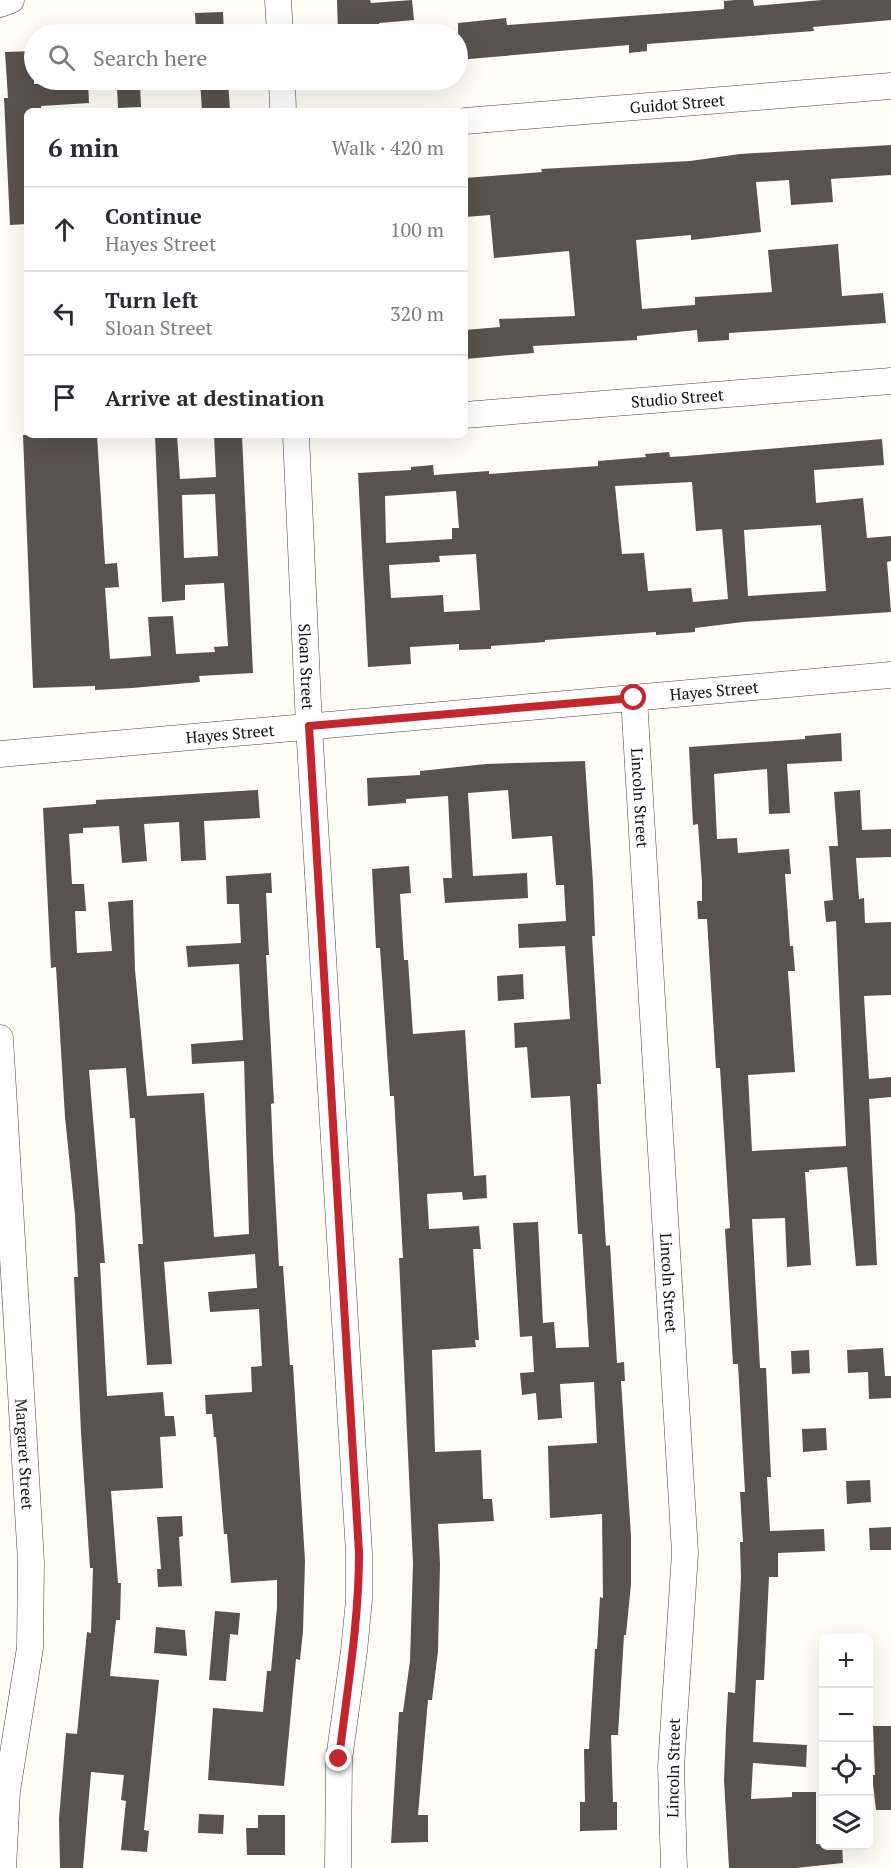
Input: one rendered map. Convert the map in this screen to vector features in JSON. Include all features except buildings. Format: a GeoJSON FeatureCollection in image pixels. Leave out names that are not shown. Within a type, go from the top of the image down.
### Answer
{"type":"FeatureCollection","features":[{"type":"Feature","properties":{"kind":"street"},"geometry":{"type":"LineString","coordinates":[[0,4],[11,0]]}},
{"type":"Feature","properties":{"kind":"street"},"geometry":{"type":"LineString","coordinates":[[278,0],[279,24]]}},
{"type":"Feature","properties":{"kind":"street","name":"Guidot Street"},"geometry":{"type":"LineString","coordinates":[[468,121],[891,86]]}},
{"type":"Feature","properties":{"kind":"street"},"geometry":{"type":"LineString","coordinates":[[282,90],[283,108]]}},
{"type":"Feature","properties":{"kind":"street","name":"Studio Street"},"geometry":{"type":"LineString","coordinates":[[468,415],[891,381]]}},
{"type":"Feature","properties":{"kind":"street","name":"Sloan Street"},"geometry":{"type":"LineString","coordinates":[[296,438],[309,726],[347,1388],[359,1553],[355,1640],[339,1759],[338,1868]]}},
{"type":"Feature","properties":{"kind":"street","name":"Hayes Street"},"geometry":{"type":"LineString","coordinates":[[0,754],[891,675]]}},
{"type":"Feature","properties":{"kind":"street","name":"Lincoln Street"},"geometry":{"type":"LineString","coordinates":[[634,698],[685,1553],[671,1767],[674,1868]]}},
{"type":"Feature","properties":{"kind":"street","name":"Margaret Street"},"geometry":{"type":"LineString","coordinates":[[0,1038],[31,1562],[30,1648],[7,1791],[3,1868]]}},
{"type":"Feature","properties":{"kind":"route"},"geometry":{"type":"LineString","coordinates":[[339,1759],[359,1600],[359,1553],[309,726],[634,698]]}}]}
